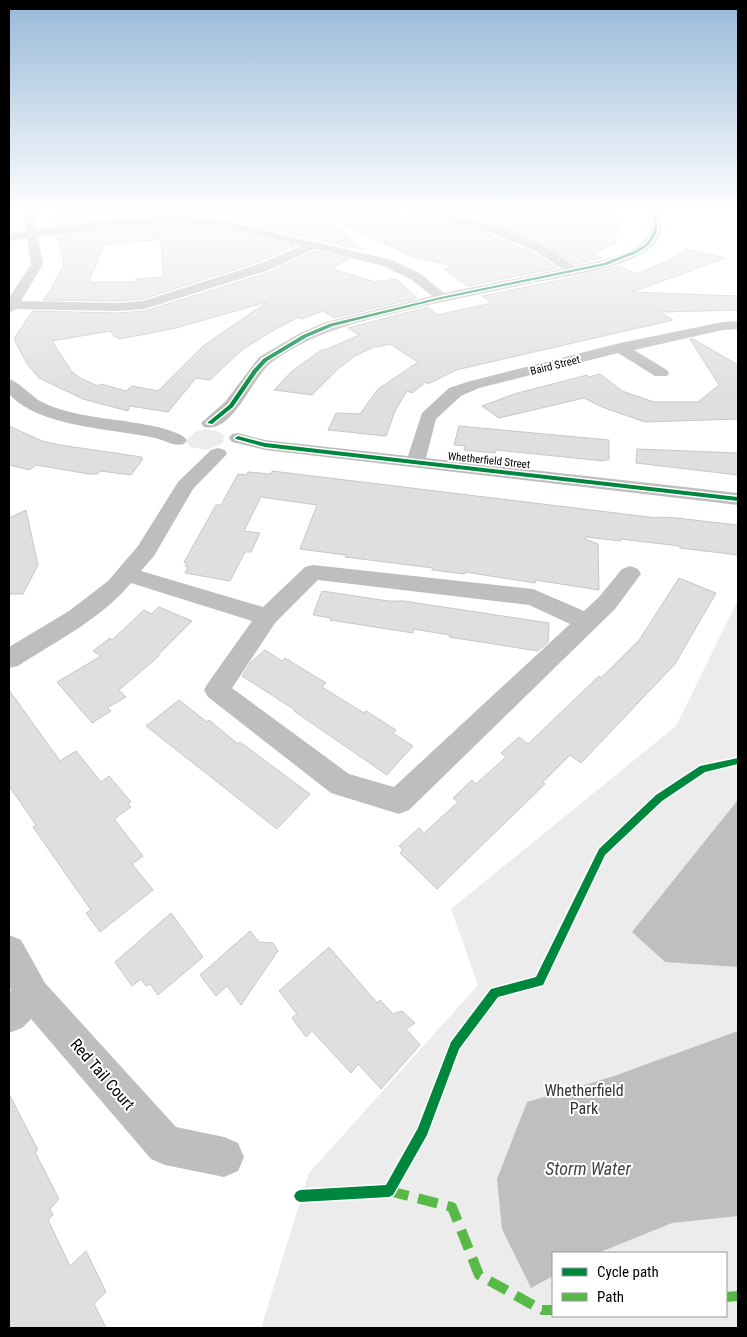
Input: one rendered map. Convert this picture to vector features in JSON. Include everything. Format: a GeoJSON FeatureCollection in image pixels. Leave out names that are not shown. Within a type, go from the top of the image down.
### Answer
{"type":"FeatureCollection","features":[{"type":"Feature","properties":{"kind":"street"},"geometry":{"type":"LineString","coordinates":[[10,306],[32,272]]}},
{"type":"Feature","properties":{"kind":"street"},"geometry":{"type":"LineString","coordinates":[[10,306],[118,307],[144,305],[159,302],[245,272]]}},
{"type":"Feature","properties":{"kind":"street"},"geometry":{"type":"LineString","coordinates":[[409,272],[425,283],[441,298]]}},
{"type":"Feature","properties":{"kind":"street"},"geometry":{"type":"LineString","coordinates":[[185,486],[184,432],[193,427],[210,423],[230,406],[266,360],[305,336],[331,324],[563,272]]}},
{"type":"Feature","properties":{"kind":"street","name":"Baird Street"},"geometry":{"type":"LineString","coordinates":[[415,463],[428,417],[455,392],[474,385],[620,348],[723,326],[738,325]]}},
{"type":"Feature","properties":{"kind":"street"},"geometry":{"type":"LineString","coordinates":[[620,348],[661,373]]}},
{"type":"Feature","properties":{"kind":"street"},"geometry":{"type":"LineString","coordinates":[[9,384],[24,398],[45,410],[74,418],[154,432],[185,449],[205,456],[228,442]]}},
{"type":"Feature","properties":{"kind":"street"},"geometry":{"type":"LineString","coordinates":[[9,659],[77,617],[116,586],[146,551],[185,486],[228,442],[230,406]]}},
{"type":"Feature","properties":{"kind":"street"},"geometry":{"type":"LineString","coordinates":[[210,423],[228,442]]}},
{"type":"Feature","properties":{"kind":"street","name":"Whetherfield Street"},"geometry":{"type":"LineString","coordinates":[[228,442],[738,499]]}},
{"type":"Feature","properties":{"kind":"street"},"geometry":{"type":"LineString","coordinates":[[587,622],[533,597],[313,572],[267,617],[217,690],[341,784],[399,800],[587,622],[607,603],[630,574]]}},
{"type":"Feature","properties":{"kind":"street"},"geometry":{"type":"LineString","coordinates":[[126,574],[267,617]]}},
{"type":"Feature","properties":{"kind":"street","name":"Red Tail Court"},"geometry":{"type":"LineString","coordinates":[[9,952],[21,1005],[165,1145],[224,1157]]}},
{"type":"Feature","properties":{"kind":"green space"},"geometry":{"type":"Polygon","coordinates":[[[206,429],[217,431],[224,435],[223,443],[207,450],[190,447],[186,441],[195,432],[206,429]]]}},
{"type":"Feature","properties":{"kind":"green space","name":"Whetherfield Park"},"geometry":{"type":"Polygon","coordinates":[[[738,600],[738,1328],[261,1328],[309,1173],[478,985],[451,909],[676,726],[738,600]]]}},
{"type":"Feature","properties":{"kind":"water"},"geometry":{"type":"Polygon","coordinates":[[[737,801],[738,967],[665,962],[632,932],[737,801]]]}},
{"type":"Feature","properties":{"kind":"water","name":"Storm Water"},"geometry":{"type":"Polygon","coordinates":[[[738,1031],[738,1216],[672,1223],[600,1252],[552,1252],[552,1277],[531,1288],[502,1229],[497,1179],[527,1102],[614,1076],[738,1031]]]}},
{"type":"Feature","properties":{"kind":"building"},"geometry":{"type":"Polygon","coordinates":[[[60,272],[93,272],[89,282],[136,282],[136,279],[163,277],[163,272],[226,272],[143,299],[118,301],[43,300],[60,272]]]}},
{"type":"Feature","properties":{"kind":"building"},"geometry":{"type":"Polygon","coordinates":[[[269,272],[344,272],[375,282],[396,279],[417,298],[334,318],[323,311],[302,319],[299,317],[242,350],[210,380],[196,378],[168,412],[130,406],[128,411],[83,399],[39,378],[27,364],[15,341],[15,337],[33,311],[118,313],[145,311],[269,272]],[[267,302],[176,328],[119,339],[110,331],[52,341],[72,372],[82,379],[98,386],[101,384],[126,391],[132,386],[158,391],[203,346],[267,302]]]}},
{"type":"Feature","properties":{"kind":"building"},"geometry":{"type":"Polygon","coordinates":[[[449,272],[535,272],[468,286],[449,272]]]}},
{"type":"Feature","properties":{"kind":"building"},"geometry":{"type":"Polygon","coordinates":[[[594,272],[637,274],[686,272],[632,292],[738,296],[738,310],[660,312],[673,320],[456,370],[428,384],[426,382],[412,393],[407,391],[395,411],[386,436],[328,430],[336,413],[360,414],[378,389],[418,362],[390,344],[376,346],[355,356],[338,369],[312,395],[274,390],[292,371],[323,349],[325,350],[359,335],[348,328],[428,307],[437,315],[492,303],[482,296],[594,272]]]}},
{"type":"Feature","properties":{"kind":"building"},"geometry":{"type":"Polygon","coordinates":[[[690,339],[738,365],[738,419],[645,422],[602,407],[584,398],[499,418],[482,406],[514,394],[587,375],[589,377],[600,374],[622,391],[654,402],[698,402],[719,385],[690,339]]]}},
{"type":"Feature","properties":{"kind":"building"},"geometry":{"type":"Polygon","coordinates":[[[9,426],[42,441],[142,457],[141,459],[143,459],[131,475],[100,471],[98,474],[89,474],[36,465],[30,470],[9,465],[9,426]]]}},
{"type":"Feature","properties":{"kind":"building"},"geometry":{"type":"Polygon","coordinates":[[[459,426],[609,440],[609,460],[496,450],[495,453],[464,450],[465,446],[454,445],[459,426]]]}},
{"type":"Feature","properties":{"kind":"building"},"geometry":{"type":"Polygon","coordinates":[[[637,449],[738,453],[738,475],[636,463],[637,449]]]}},
{"type":"Feature","properties":{"kind":"building"},"geometry":{"type":"Polygon","coordinates":[[[272,471],[657,518],[676,518],[738,525],[738,555],[621,539],[621,541],[586,537],[585,539],[598,544],[599,590],[535,580],[535,583],[465,572],[465,574],[432,570],[433,568],[345,557],[346,555],[300,549],[317,505],[261,497],[244,531],[260,533],[251,552],[245,552],[230,581],[185,573],[188,567],[185,566],[187,563],[184,562],[216,505],[221,505],[238,474],[246,475],[248,472],[271,474],[272,471]]]}},
{"type":"Feature","properties":{"kind":"building"},"geometry":{"type":"Polygon","coordinates":[[[26,510],[38,565],[23,594],[9,594],[9,518],[26,510]]]}},
{"type":"Feature","properties":{"kind":"building"},"geometry":{"type":"Polygon","coordinates":[[[679,578],[716,593],[675,664],[581,763],[570,755],[543,782],[545,784],[437,889],[400,853],[403,850],[399,846],[419,828],[424,833],[458,802],[453,798],[472,780],[476,784],[506,757],[501,753],[519,737],[528,744],[599,676],[601,678],[640,639],[679,578]]]}},
{"type":"Feature","properties":{"kind":"building"},"geometry":{"type":"Polygon","coordinates":[[[322,591],[388,601],[404,601],[549,623],[548,642],[538,651],[449,637],[450,635],[413,629],[413,633],[330,620],[331,618],[313,615],[322,591]]]}},
{"type":"Feature","properties":{"kind":"building"},"geometry":{"type":"Polygon","coordinates":[[[159,607],[192,621],[159,656],[119,690],[126,697],[107,708],[111,711],[92,723],[57,682],[101,656],[93,651],[110,638],[112,640],[144,610],[151,614],[159,607]]]}},
{"type":"Feature","properties":{"kind":"building"},"geometry":{"type":"Polygon","coordinates":[[[265,650],[282,661],[285,658],[326,683],[322,687],[396,730],[393,733],[413,746],[387,775],[295,710],[242,676],[251,662],[265,650]]]}},
{"type":"Feature","properties":{"kind":"building"},"geometry":{"type":"Polygon","coordinates":[[[9,690],[60,761],[76,751],[101,782],[109,776],[131,802],[128,804],[131,807],[114,819],[143,856],[132,864],[153,890],[100,932],[86,913],[91,910],[33,827],[36,825],[9,786],[9,690]]]}},
{"type":"Feature","properties":{"kind":"building"},"geometry":{"type":"Polygon","coordinates":[[[179,700],[207,722],[209,720],[238,744],[240,742],[310,794],[277,829],[146,726],[179,700]]]}},
{"type":"Feature","properties":{"kind":"building"},"geometry":{"type":"Polygon","coordinates":[[[171,913],[203,957],[158,995],[150,984],[146,986],[141,979],[132,986],[115,962],[171,913]]]}},
{"type":"Feature","properties":{"kind":"building"},"geometry":{"type":"Polygon","coordinates":[[[250,931],[259,942],[273,943],[278,951],[241,1005],[227,986],[216,996],[200,975],[250,931]]]}},
{"type":"Feature","properties":{"kind":"building"},"geometry":{"type":"Polygon","coordinates":[[[329,947],[377,1003],[380,1000],[393,1014],[402,1011],[415,1023],[406,1029],[420,1045],[381,1089],[358,1064],[351,1073],[312,1031],[306,1037],[292,1018],[297,1014],[279,991],[329,947]]]}},
{"type":"Feature","properties":{"kind":"building"},"geometry":{"type":"Polygon","coordinates":[[[9,1094],[38,1150],[35,1152],[59,1199],[50,1209],[53,1215],[48,1220],[70,1266],[86,1251],[106,1292],[94,1304],[106,1328],[9,1328],[9,1094]]]}},
{"type":"Feature","properties":{"kind":"marked path"},"geometry":{"type":"LineString","coordinates":[[389,1191],[452,1207],[479,1275],[542,1310],[552,1310]]}},
{"type":"Feature","properties":{"kind":"marked path"},"geometry":{"type":"LineString","coordinates":[[727,1297],[738,1296]]}},
{"type":"Feature","properties":{"kind":"cycle path"},"geometry":{"type":"LineString","coordinates":[[210,423],[231,406],[255,371],[265,360],[305,336],[331,325],[441,298],[565,272]]}},
{"type":"Feature","properties":{"kind":"cycle path"},"geometry":{"type":"LineString","coordinates":[[238,438],[265,445],[738,499]]}},
{"type":"Feature","properties":{"kind":"cycle path"},"geometry":{"type":"LineString","coordinates":[[300,1196],[389,1191],[423,1131],[455,1046],[495,993],[539,981],[602,852],[659,798],[703,769],[738,761]]}}]}
